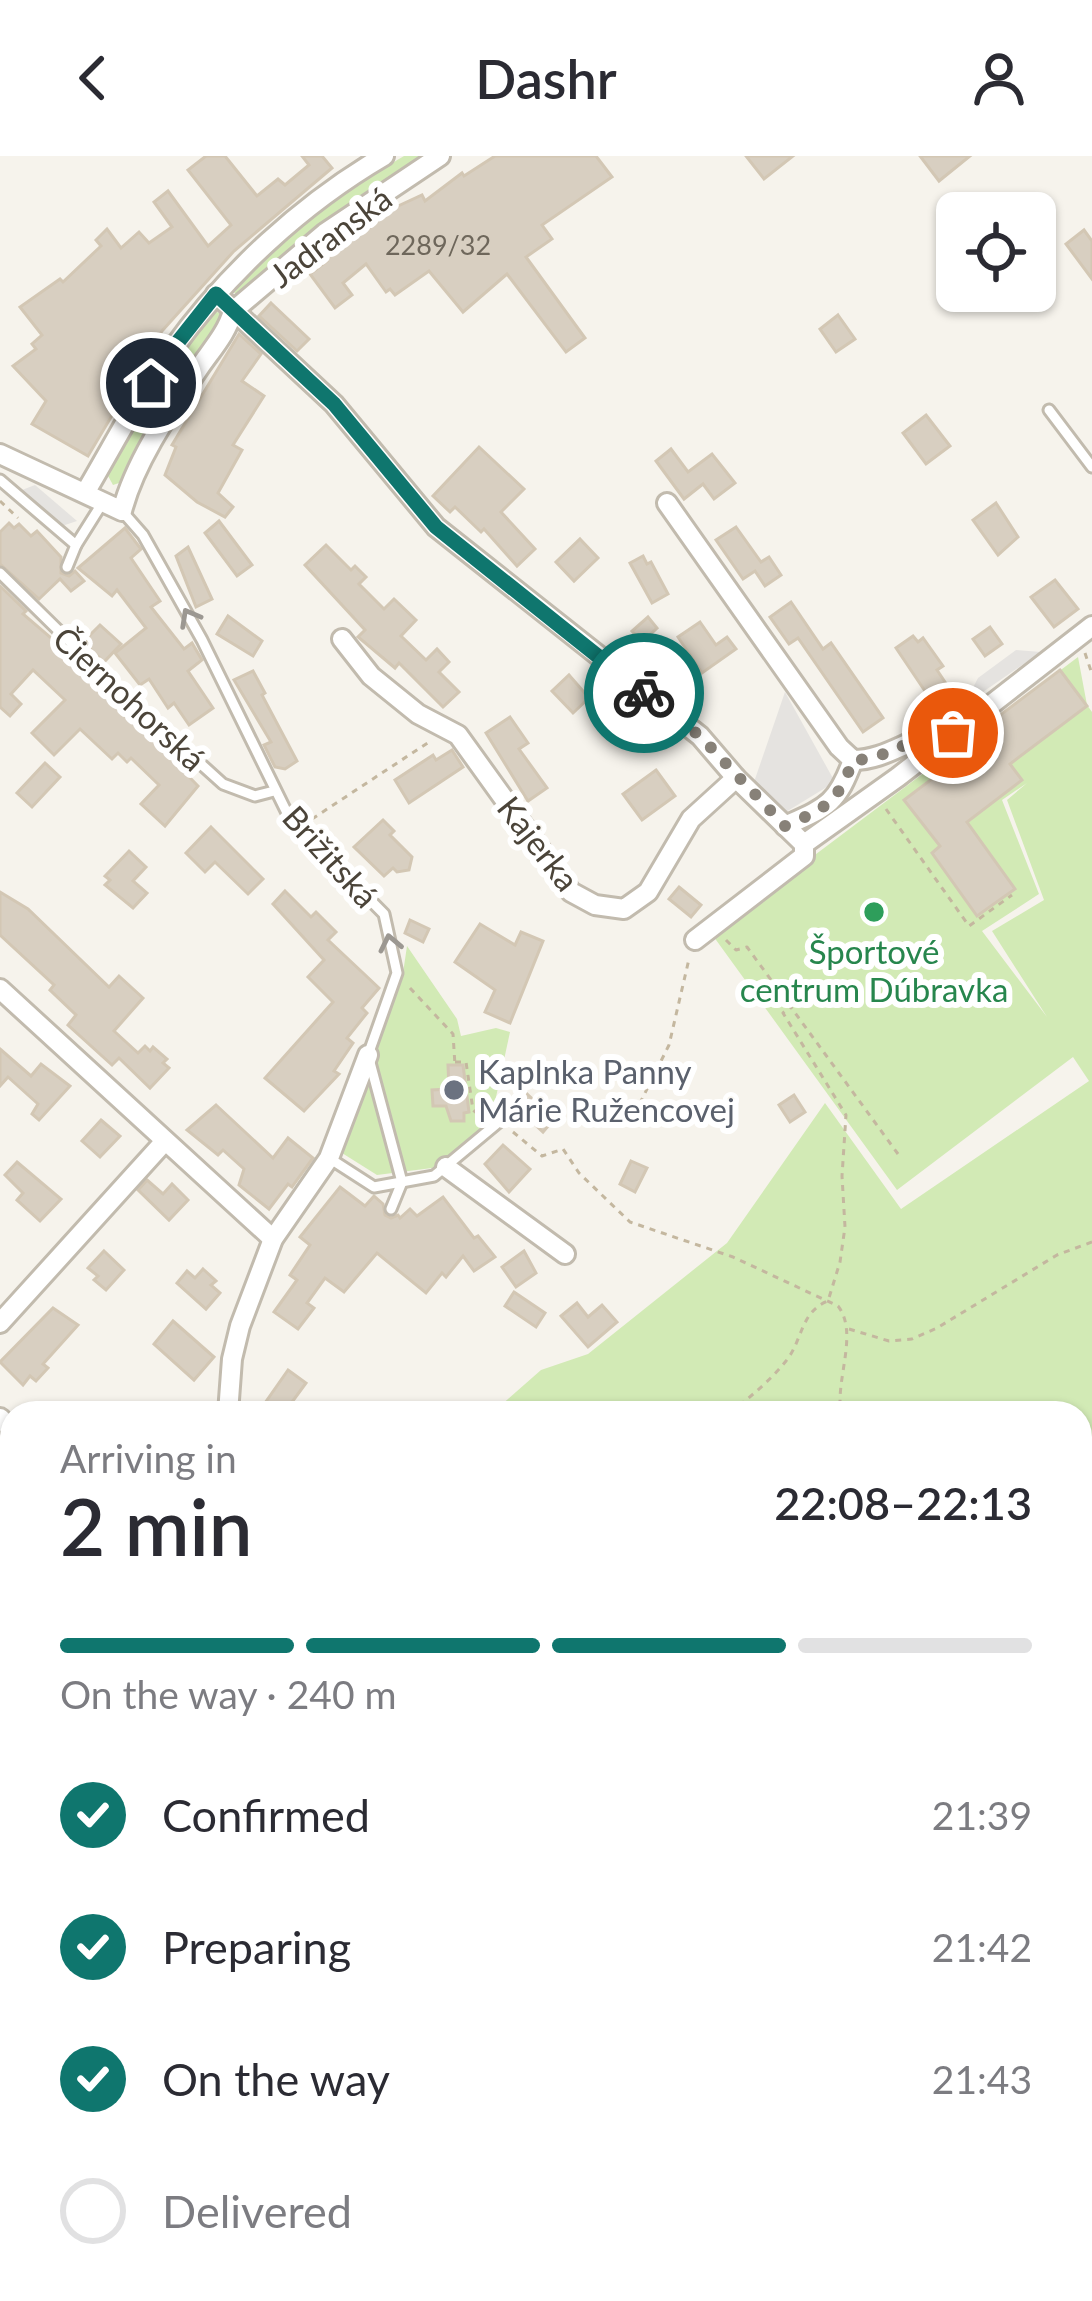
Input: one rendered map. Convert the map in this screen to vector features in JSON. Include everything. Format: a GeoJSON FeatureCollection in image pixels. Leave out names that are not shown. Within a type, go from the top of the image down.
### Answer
{"type":"FeatureCollection","features":[{"type":"Feature","properties":{"kind":"street","name":"Jadranská"},"geometry":{"type":"LineString","coordinates":[[94,498],[170,352],[216,294],[320,200],[384,156]]}},
{"type":"Feature","properties":{"kind":"street","name":"Jadranská"},"geometry":{"type":"LineString","coordinates":[[122,511],[134,476],[229,326],[233,311],[325,233],[440,156]]}},
{"type":"Feature","properties":{"kind":"street"},"geometry":{"type":"LineString","coordinates":[[216,294],[334,404],[436,527],[700,736],[804,844],[804,856],[694,940]]}},
{"type":"Feature","properties":{"kind":"street"},"geometry":{"type":"LineString","coordinates":[[0,454],[122,511]]}},
{"type":"Feature","properties":{"kind":"street"},"geometry":{"type":"LineString","coordinates":[[667,503],[689,515],[839,747],[853,760],[880,758],[929,734],[953,733]]}},
{"type":"Feature","properties":{"kind":"street"},"geometry":{"type":"LineString","coordinates":[[804,844],[1086,632]]}},
{"type":"Feature","properties":{"kind":"street","name":"Kajerka"},"geometry":{"type":"LineString","coordinates":[[342,639],[371,676],[446,732],[458,735],[571,892],[595,905],[624,909],[648,892],[691,819],[736,778]]}},
{"type":"Feature","properties":{"kind":"street"},"geometry":{"type":"LineString","coordinates":[[785,826],[832,802],[853,760]]}},
{"type":"Feature","properties":{"kind":"street"},"geometry":{"type":"LineString","coordinates":[[0,988],[273,1239]]}},
{"type":"Feature","properties":{"kind":"street"},"geometry":{"type":"LineString","coordinates":[[229,1401],[240,1326],[273,1239],[329,1158],[368,1054]]}},
{"type":"Feature","properties":{"kind":"street"},"geometry":{"type":"LineString","coordinates":[[0,1323],[165,1141]]}},
{"type":"Feature","properties":{"kind":"street"},"geometry":{"type":"LineString","coordinates":[[446,1167],[566,1254]]}},
{"type":"Feature","properties":{"kind":"lane"},"geometry":{"type":"LineString","coordinates":[[1049,410],[1092,466]]}},
{"type":"Feature","properties":{"kind":"lane"},"geometry":{"type":"LineString","coordinates":[[0,480],[76,545]]}},
{"type":"Feature","properties":{"kind":"lane"},"geometry":{"type":"LineString","coordinates":[[67,567],[94,498]]}},
{"type":"Feature","properties":{"kind":"lane","name":"Brižitská"},"geometry":{"type":"LineString","coordinates":[[122,511],[143,535],[202,640],[290,819],[383,914],[397,973]]}},
{"type":"Feature","properties":{"kind":"lane","name":"Čiernohorská"},"geometry":{"type":"LineString","coordinates":[[0,573],[224,784],[255,796],[274,791]]}},
{"type":"Feature","properties":{"kind":"lane"},"geometry":{"type":"LineString","coordinates":[[391,1210],[402,1182],[368,1054],[397,973]]}},
{"type":"Feature","properties":{"kind":"lane"},"geometry":{"type":"LineString","coordinates":[[329,1158],[374,1187],[434,1176],[500,1121]]}},
{"type":"Feature","properties":{"kind":"path"},"geometry":{"type":"LineString","coordinates":[[0,501],[18,518]]}},
{"type":"Feature","properties":{"kind":"path"},"geometry":{"type":"LineString","coordinates":[[290,819],[314,819],[446,732]]}},
{"type":"Feature","properties":{"kind":"path"},"geometry":{"type":"LineString","coordinates":[[888,812],[969,926],[1012,896]]}},
{"type":"Feature","properties":{"kind":"path"},"geometry":{"type":"LineString","coordinates":[[712,926],[736,950],[748,947],[898,1154]]}},
{"type":"Feature","properties":{"kind":"path"},"geometry":{"type":"LineString","coordinates":[[629,1125],[668,1045],[694,940]]}},
{"type":"Feature","properties":{"kind":"path"},"geometry":{"type":"LineString","coordinates":[[397,973],[453,1034],[455,1064],[466,1062],[473,1110],[485,1122],[500,1121],[542,1156],[563,1149],[579,1173],[630,1222],[733,1257],[828,1300],[846,1316],[839,1401]]}},
{"type":"Feature","properties":{"kind":"path"},"geometry":{"type":"LineString","coordinates":[[744,1401],[792,1355],[805,1319],[815,1306],[828,1300],[845,1226],[846,1115],[783,1013],[790,1007]]}},
{"type":"Feature","properties":{"kind":"path"},"geometry":{"type":"LineString","coordinates":[[848,1328],[889,1340],[912,1339],[1057,1255],[1092,1242]]}},
{"type":"Feature","properties":{"kind":"green space"},"geometry":{"type":"Polygon","coordinates":[[[404,156],[430,156],[242,295],[234,293],[288,237],[404,156]]]}},
{"type":"Feature","properties":{"kind":"green space"},"geometry":{"type":"Polygon","coordinates":[[[215,311],[223,315],[223,321],[119,483],[113,485],[107,474],[184,347],[215,311]]]}},
{"type":"Feature","properties":{"kind":"green space"},"geometry":{"type":"Polygon","coordinates":[[[1078,657],[1092,712],[1092,1401],[506,1401],[541,1370],[588,1354],[727,1243],[825,1103],[901,1209],[1089,1081],[1073,1057],[897,1190],[711,933],[1078,657]],[[1027,783],[1002,800],[1039,894],[982,931],[1047,1017],[992,931],[1044,900],[1007,800],[1027,783]]]}},
{"type":"Feature","properties":{"kind":"green space"},"geometry":{"type":"Polygon","coordinates":[[[407,946],[457,1019],[461,1036],[496,1028],[510,1032],[490,1125],[432,1168],[377,1175],[342,1153],[403,973],[407,946]]]}},
{"type":"Feature","properties":{"kind":"shaded area"},"geometry":{"type":"Polygon","coordinates":[[[35,485],[77,521],[62,526],[22,490],[35,485]]]}},
{"type":"Feature","properties":{"kind":"shaded area"},"geometry":{"type":"Polygon","coordinates":[[[1016,650],[1041,652],[964,705],[978,678],[1016,650]]]}},
{"type":"Feature","properties":{"kind":"shaded area"},"geometry":{"type":"Polygon","coordinates":[[[785,692],[835,782],[781,815],[754,782],[785,692]]]}},
{"type":"Feature","properties":{"kind":"building"},"geometry":{"type":"Polygon","coordinates":[[[206,156],[225,156],[257,196],[278,179],[285,185],[309,165],[302,156],[322,156],[332,168],[234,251],[162,331],[88,456],[32,424],[46,401],[13,366],[36,349],[32,344],[42,335],[20,307],[60,279],[63,282],[101,246],[96,240],[107,229],[121,248],[139,232],[149,243],[172,227],[154,202],[168,191],[208,246],[231,225],[188,170],[206,156]]]}},
{"type":"Feature","properties":{"kind":"building"},"geometry":{"type":"Polygon","coordinates":[[[495,156],[596,156],[612,177],[542,225],[552,239],[526,257],[585,338],[566,352],[507,274],[463,312],[429,271],[395,295],[390,289],[386,292],[366,264],[343,283],[352,295],[335,308],[310,274],[327,261],[323,256],[396,207],[422,195],[425,201],[495,156]]]}},
{"type":"Feature","properties":{"kind":"building"},"geometry":{"type":"Polygon","coordinates":[[[746,156],[793,156],[764,179],[746,156]]]}},
{"type":"Feature","properties":{"kind":"building"},"geometry":{"type":"Polygon","coordinates":[[[920,156],[970,156],[939,181],[920,156]]]}},
{"type":"Feature","properties":{"kind":"building"},"geometry":{"type":"Polygon","coordinates":[[[1084,230],[1092,241],[1092,279],[1066,244],[1084,230]]]}},
{"type":"Feature","properties":{"kind":"building"},"geometry":{"type":"Polygon","coordinates":[[[271,303],[309,339],[297,351],[259,316],[271,303]]]}},
{"type":"Feature","properties":{"kind":"building"},"geometry":{"type":"Polygon","coordinates":[[[838,315],[855,339],[836,352],[820,329],[838,315]]]}},
{"type":"Feature","properties":{"kind":"building"},"geometry":{"type":"Polygon","coordinates":[[[239,334],[261,354],[242,381],[264,396],[233,445],[242,450],[218,493],[233,507],[225,517],[197,502],[165,475],[176,447],[172,445],[239,334]]]}},
{"type":"Feature","properties":{"kind":"building"},"geometry":{"type":"Polygon","coordinates":[[[926,415],[950,446],[926,464],[903,433],[926,415]]]}},
{"type":"Feature","properties":{"kind":"building"},"geometry":{"type":"Polygon","coordinates":[[[479,447],[524,489],[501,512],[535,549],[517,566],[484,529],[481,532],[455,507],[450,512],[433,496],[479,447]]]}},
{"type":"Feature","properties":{"kind":"building"},"geometry":{"type":"Polygon","coordinates":[[[671,449],[688,472],[712,454],[735,483],[714,499],[703,484],[684,499],[656,461],[671,449]]]}},
{"type":"Feature","properties":{"kind":"building"},"geometry":{"type":"Polygon","coordinates":[[[996,503],[1018,537],[998,555],[973,520],[996,503]]]}},
{"type":"Feature","properties":{"kind":"building"},"geometry":{"type":"Polygon","coordinates":[[[219,521],[252,565],[237,576],[205,533],[219,521]]]}},
{"type":"Feature","properties":{"kind":"building"},"geometry":{"type":"Polygon","coordinates":[[[9,523],[14,528],[19,524],[31,536],[37,531],[61,557],[61,573],[69,576],[75,571],[84,581],[71,591],[60,579],[39,599],[0,564],[0,532],[9,523]]]}},
{"type":"Feature","properties":{"kind":"building"},"geometry":{"type":"Polygon","coordinates":[[[736,527],[761,562],[769,557],[781,575],[765,586],[755,571],[743,579],[716,540],[736,527]]]}},
{"type":"Feature","properties":{"kind":"building"},"geometry":{"type":"Polygon","coordinates":[[[125,528],[141,549],[131,558],[160,601],[151,607],[184,649],[192,643],[202,660],[188,671],[213,708],[189,725],[174,703],[168,708],[149,679],[140,685],[115,653],[146,628],[117,590],[112,596],[78,568],[125,528]]]}},
{"type":"Feature","properties":{"kind":"building"},"geometry":{"type":"Polygon","coordinates":[[[580,539],[598,558],[574,581],[556,562],[580,539]]]}},
{"type":"Feature","properties":{"kind":"building"},"geometry":{"type":"Polygon","coordinates":[[[326,545],[351,570],[355,566],[366,577],[359,584],[384,609],[394,599],[416,620],[401,636],[426,660],[437,649],[449,662],[439,672],[459,692],[443,707],[399,663],[395,668],[358,637],[365,630],[305,565],[326,545]]]}},
{"type":"Feature","properties":{"kind":"building"},"geometry":{"type":"Polygon","coordinates":[[[188,547],[212,599],[196,607],[176,556],[188,547]]]}},
{"type":"Feature","properties":{"kind":"building"},"geometry":{"type":"Polygon","coordinates":[[[643,556],[668,594],[652,603],[630,563],[643,556]]]}},
{"type":"Feature","properties":{"kind":"building"},"geometry":{"type":"Polygon","coordinates":[[[1055,580],[1078,609],[1054,627],[1031,597],[1055,580]]]}},
{"type":"Feature","properties":{"kind":"building"},"geometry":{"type":"Polygon","coordinates":[[[0,586],[198,786],[165,826],[141,804],[159,785],[131,758],[127,762],[118,753],[112,759],[80,729],[54,755],[32,733],[65,700],[33,670],[11,694],[21,704],[10,716],[0,707],[0,586]]]}},
{"type":"Feature","properties":{"kind":"building"},"geometry":{"type":"Polygon","coordinates":[[[791,602],[823,649],[831,643],[883,718],[863,732],[798,638],[789,644],[770,617],[791,602]]]}},
{"type":"Feature","properties":{"kind":"building"},"geometry":{"type":"Polygon","coordinates":[[[228,616],[262,641],[253,656],[217,634],[228,616]]]}},
{"type":"Feature","properties":{"kind":"building"},"geometry":{"type":"Polygon","coordinates":[[[648,617],[657,628],[642,642],[632,631],[648,617]]]}},
{"type":"Feature","properties":{"kind":"building"},"geometry":{"type":"Polygon","coordinates":[[[700,622],[716,645],[727,637],[736,649],[702,673],[678,637],[700,622]]]}},
{"type":"Feature","properties":{"kind":"building"},"geometry":{"type":"Polygon","coordinates":[[[100,625],[121,644],[104,662],[83,642],[100,625]]]}},
{"type":"Feature","properties":{"kind":"building"},"geometry":{"type":"Polygon","coordinates":[[[990,627],[1002,644],[985,656],[973,639],[990,627]]]}},
{"type":"Feature","properties":{"kind":"building"},"geometry":{"type":"Polygon","coordinates":[[[913,636],[918,642],[923,638],[943,666],[937,670],[949,688],[931,700],[896,648],[913,636]]]}},
{"type":"Feature","properties":{"kind":"building"},"geometry":{"type":"Polygon","coordinates":[[[1060,670],[1087,706],[1010,764],[1022,780],[967,822],[1015,889],[977,916],[932,853],[940,846],[904,800],[989,736],[983,728],[1060,670]]]}},
{"type":"Feature","properties":{"kind":"building"},"geometry":{"type":"Polygon","coordinates":[[[253,671],[297,761],[285,769],[275,767],[264,745],[271,742],[234,680],[253,671]]]}},
{"type":"Feature","properties":{"kind":"building"},"geometry":{"type":"Polygon","coordinates":[[[569,675],[589,698],[573,713],[552,691],[569,675]]]}},
{"type":"Feature","properties":{"kind":"building"},"geometry":{"type":"Polygon","coordinates":[[[510,717],[528,743],[519,749],[547,788],[528,801],[486,733],[510,717]]]}},
{"type":"Feature","properties":{"kind":"building"},"geometry":{"type":"Polygon","coordinates":[[[452,750],[463,767],[409,803],[395,780],[433,755],[436,760],[452,750]]]}},
{"type":"Feature","properties":{"kind":"building"},"geometry":{"type":"Polygon","coordinates":[[[45,763],[60,777],[32,807],[17,793],[45,763]]]}},
{"type":"Feature","properties":{"kind":"building"},"geometry":{"type":"Polygon","coordinates":[[[656,770],[675,796],[642,820],[623,794],[656,770]]]}},
{"type":"Feature","properties":{"kind":"building"},"geometry":{"type":"Polygon","coordinates":[[[383,820],[394,831],[390,835],[412,857],[409,870],[393,868],[384,876],[354,847],[383,820]]]}},
{"type":"Feature","properties":{"kind":"building"},"geometry":{"type":"Polygon","coordinates":[[[211,827],[263,879],[248,894],[215,862],[205,872],[186,853],[211,827]]]}},
{"type":"Feature","properties":{"kind":"building"},"geometry":{"type":"Polygon","coordinates":[[[129,851],[146,867],[133,881],[147,893],[133,908],[105,885],[110,880],[105,876],[129,851]]]}},
{"type":"Feature","properties":{"kind":"building"},"geometry":{"type":"Polygon","coordinates":[[[679,887],[701,905],[691,917],[669,899],[679,887]]]}},
{"type":"Feature","properties":{"kind":"building"},"geometry":{"type":"Polygon","coordinates":[[[285,891],[311,917],[316,912],[336,932],[328,940],[379,988],[347,1038],[353,1043],[334,1071],[339,1074],[304,1111],[265,1078],[333,1002],[308,977],[324,960],[273,904],[285,891]]]}},
{"type":"Feature","properties":{"kind":"building"},"geometry":{"type":"Polygon","coordinates":[[[0,892],[28,909],[109,987],[119,976],[143,998],[114,1031],[138,1053],[145,1046],[150,1051],[153,1047],[167,1059],[163,1063],[169,1068],[150,1088],[119,1058],[112,1065],[68,1025],[76,1015],[50,990],[54,985],[0,935],[0,892]]]}},
{"type":"Feature","properties":{"kind":"building"},"geometry":{"type":"Polygon","coordinates":[[[410,920],[429,929],[423,942],[405,933],[410,920]]]}},
{"type":"Feature","properties":{"kind":"building"},"geometry":{"type":"Polygon","coordinates":[[[480,924],[515,945],[521,932],[543,941],[510,1023],[485,1012],[495,990],[455,962],[480,924]]]}},
{"type":"Feature","properties":{"kind":"building"},"geometry":{"type":"Polygon","coordinates":[[[0,1049],[31,1076],[41,1064],[70,1086],[39,1120],[32,1114],[38,1104],[8,1077],[0,1086],[0,1049]]]}},
{"type":"Feature","properties":{"kind":"building","name":"Kaplnka Panny Márie Ružencovej"},"geometry":{"type":"Polygon","coordinates":[[[448,1065],[463,1065],[469,1112],[464,1113],[464,1121],[451,1121],[446,1106],[433,1106],[432,1090],[449,1089],[448,1065]]]}},
{"type":"Feature","properties":{"kind":"building"},"geometry":{"type":"Polygon","coordinates":[[[525,1092],[554,1119],[543,1132],[513,1104],[525,1092]]]}},
{"type":"Feature","properties":{"kind":"building"},"geometry":{"type":"Polygon","coordinates":[[[794,1095],[805,1112],[790,1122],[779,1105],[794,1095]]]}},
{"type":"Feature","properties":{"kind":"building"},"geometry":{"type":"Polygon","coordinates":[[[216,1105],[273,1158],[288,1138],[313,1158],[269,1209],[239,1185],[244,1169],[223,1150],[218,1155],[187,1130],[216,1105]]]}},
{"type":"Feature","properties":{"kind":"building"},"geometry":{"type":"Polygon","coordinates":[[[101,1120],[120,1136],[100,1157],[82,1141],[101,1120]]]}},
{"type":"Feature","properties":{"kind":"building"},"geometry":{"type":"Polygon","coordinates":[[[503,1145],[530,1169],[509,1192],[485,1164],[503,1145]]]}},
{"type":"Feature","properties":{"kind":"building"},"geometry":{"type":"Polygon","coordinates":[[[631,1161],[647,1168],[635,1192],[620,1184],[631,1161]]]}},
{"type":"Feature","properties":{"kind":"building"},"geometry":{"type":"Polygon","coordinates":[[[17,1162],[61,1199],[40,1221],[17,1200],[23,1193],[5,1175],[17,1162]]]}},
{"type":"Feature","properties":{"kind":"building"},"geometry":{"type":"Polygon","coordinates":[[[147,1180],[163,1194],[172,1184],[188,1200],[169,1220],[138,1190],[147,1180]]]}},
{"type":"Feature","properties":{"kind":"building"},"geometry":{"type":"Polygon","coordinates":[[[340,1187],[365,1206],[374,1196],[391,1218],[400,1218],[410,1209],[417,1216],[443,1197],[495,1257],[474,1271],[463,1256],[426,1293],[377,1253],[344,1292],[325,1278],[307,1303],[314,1308],[298,1329],[274,1312],[297,1280],[290,1275],[310,1245],[300,1237],[340,1187]]]}},
{"type":"Feature","properties":{"kind":"building"},"geometry":{"type":"Polygon","coordinates":[[[104,1251],[124,1270],[106,1290],[88,1268],[104,1251]]]}},
{"type":"Feature","properties":{"kind":"building"},"geometry":{"type":"Polygon","coordinates":[[[524,1251],[536,1273],[516,1287],[502,1267],[524,1251]]]}},
{"type":"Feature","properties":{"kind":"building"},"geometry":{"type":"Polygon","coordinates":[[[203,1269],[216,1281],[211,1285],[220,1293],[206,1309],[177,1283],[187,1271],[195,1278],[203,1269]]]}},
{"type":"Feature","properties":{"kind":"building"},"geometry":{"type":"Polygon","coordinates":[[[514,1292],[545,1313],[536,1327],[505,1306],[514,1292]]]}},
{"type":"Feature","properties":{"kind":"building"},"geometry":{"type":"Polygon","coordinates":[[[577,1303],[588,1317],[602,1305],[617,1322],[588,1347],[561,1316],[577,1303]]]}},
{"type":"Feature","properties":{"kind":"building"},"geometry":{"type":"Polygon","coordinates":[[[53,1308],[78,1325],[43,1364],[48,1368],[36,1381],[30,1376],[23,1385],[0,1362],[53,1308]]]}},
{"type":"Feature","properties":{"kind":"building"},"geometry":{"type":"Polygon","coordinates":[[[173,1321],[214,1357],[194,1380],[154,1344],[173,1321]]]}},
{"type":"Feature","properties":{"kind":"building"},"geometry":{"type":"Polygon","coordinates":[[[288,1370],[306,1383],[293,1401],[266,1401],[288,1370]]]}},
{"type":"Feature","properties":{"kind":"way so far"},"geometry":{"type":"LineString","coordinates":[[644,693],[700,736],[785,826],[832,802],[853,760],[880,758],[929,734],[953,733]]}},
{"type":"Feature","properties":{"kind":"place","name":"Športové centrum Dúbravka"},"geometry":{"type":"Point","coordinates":[874,912]}},
{"type":"Feature","properties":{"kind":"place","name":"Kaplnka Panny Márie Ružencovej"},"geometry":{"type":"Point","coordinates":[454,1090]}},
{"type":"Feature","properties":{"kind":"route"},"geometry":{"type":"LineString","coordinates":[[151,383],[216,294],[334,404],[436,527],[644,693]]}}]}
